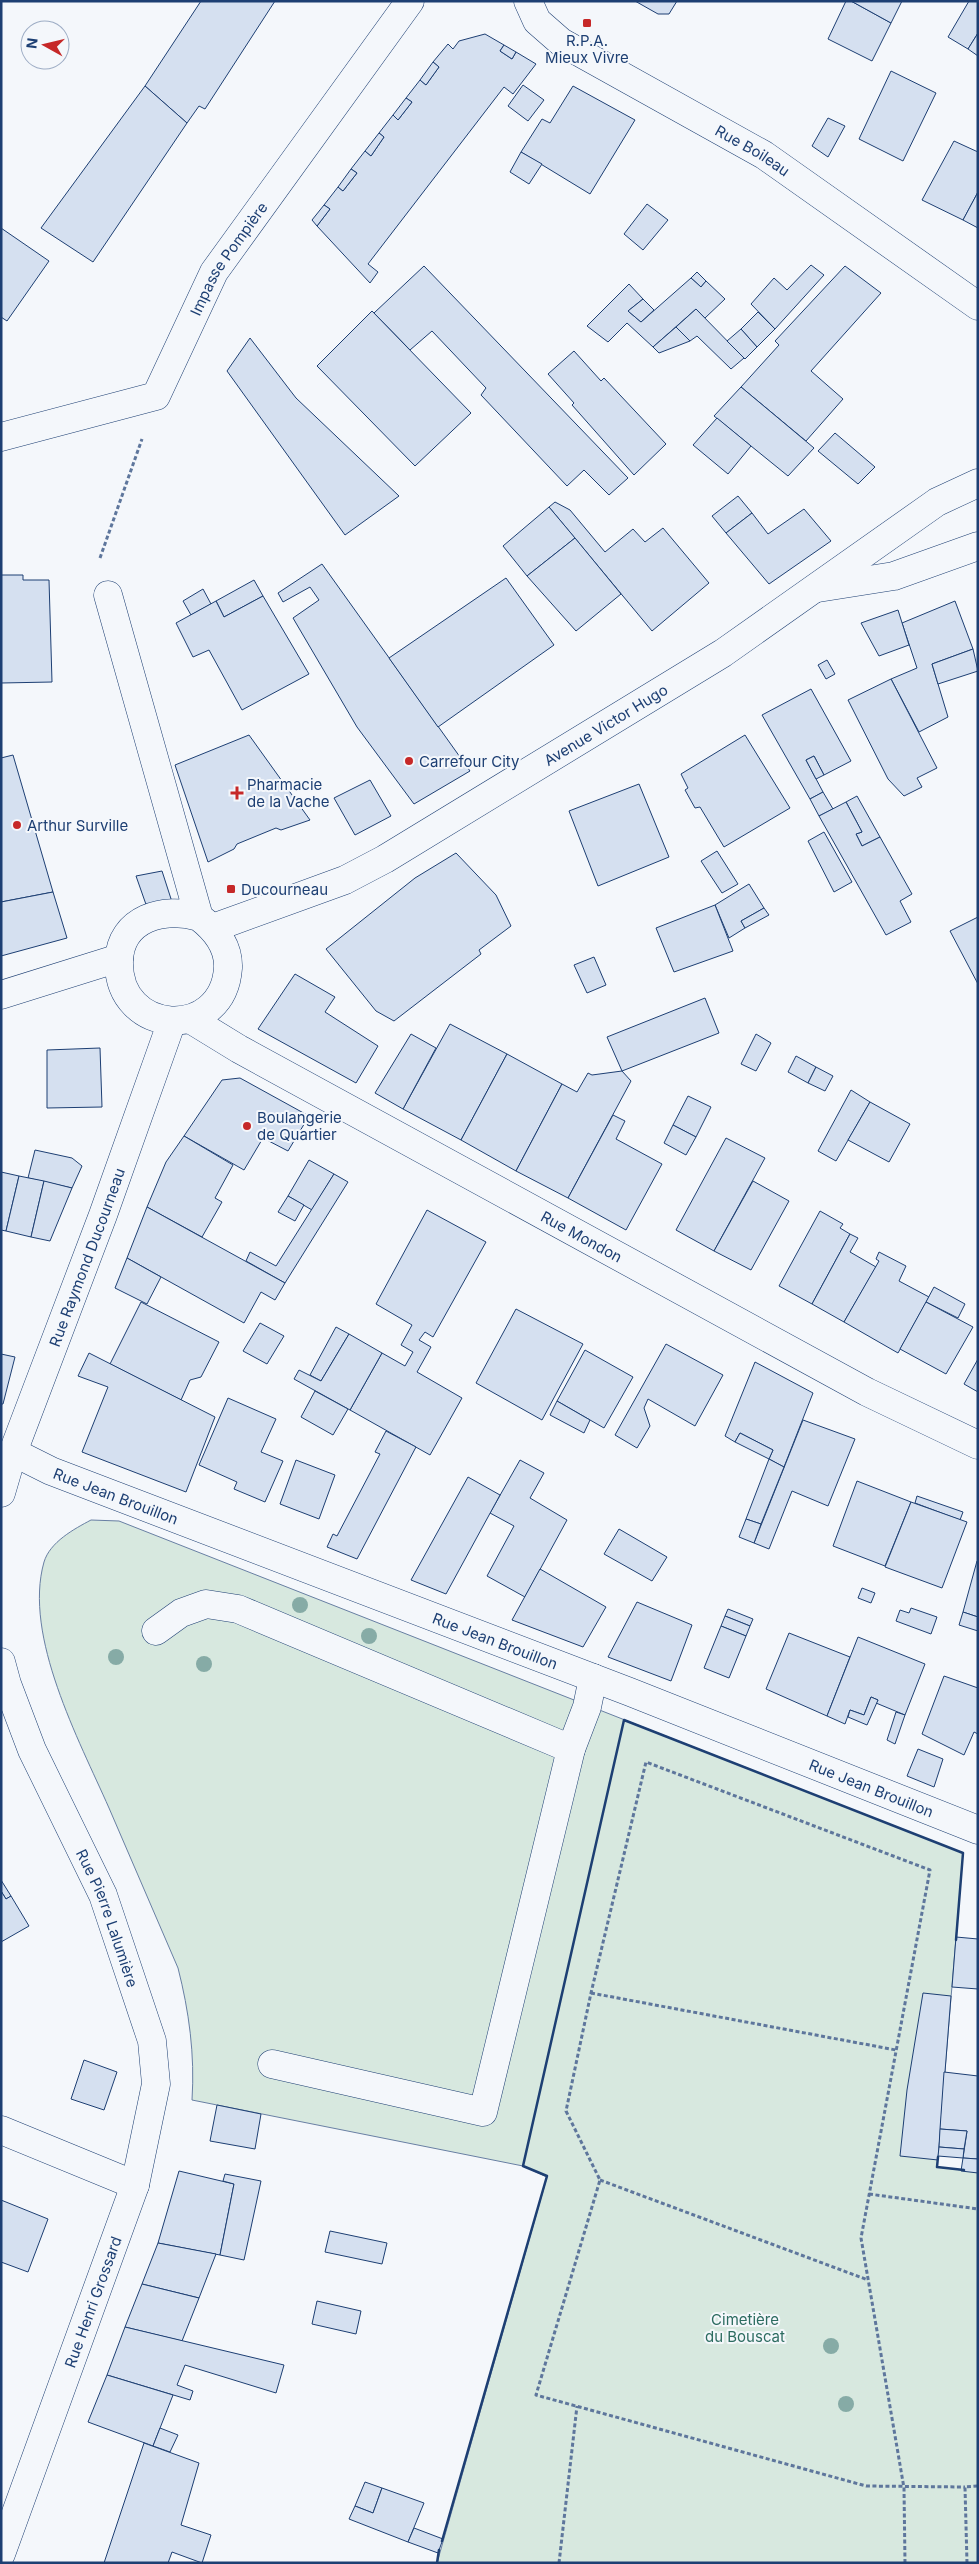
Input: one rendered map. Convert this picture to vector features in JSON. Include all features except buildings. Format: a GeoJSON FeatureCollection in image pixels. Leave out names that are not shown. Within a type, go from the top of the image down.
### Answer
{"type":"FeatureCollection","features":[{"type":"Feature","properties":{"kind":"street","name":"Impasse Pompière"},"geometry":{"type":"LineString","coordinates":[[156,396],[214,272],[410,1]]}},
{"type":"Feature","properties":{"kind":"street","name":"Rue Boileau"},"geometry":{"type":"LineString","coordinates":[[528,1],[537,21],[561,42],[764,155],[978,306]]}},
{"type":"Feature","properties":{"kind":"street"},"geometry":{"type":"LineString","coordinates":[[1,437],[156,396]]}},
{"type":"Feature","properties":{"kind":"street","name":"Avenue Victor Hugo"},"geometry":{"type":"LineString","coordinates":[[206,922],[345,880],[385,859],[723,653],[937,502],[978,484]]}},
{"type":"Feature","properties":{"kind":"street"},"geometry":{"type":"LineString","coordinates":[[812,589],[894,576],[978,546]]}},
{"type":"Feature","properties":{"kind":"street"},"geometry":{"type":"LineString","coordinates":[[108,595],[206,922],[223,943],[228,961],[227,980],[220,996],[206,1010],[181,1020],[154,1018],[138,1008],[126,994],[119,977],[119,958],[129,935],[148,917],[165,912],[182,912],[206,922]]}},
{"type":"Feature","properties":{"kind":"street"},"geometry":{"type":"LineString","coordinates":[[1,995],[119,958]]}},
{"type":"Feature","properties":{"kind":"street","name":"Rue Mondon"},"geometry":{"type":"LineString","coordinates":[[181,1020],[247,1054],[867,1392],[978,1445]]}},
{"type":"Feature","properties":{"kind":"street","name":"Rue Raymond Ducourneau"},"geometry":{"type":"LineString","coordinates":[[1,1492],[13,1452],[103,1216],[181,1020]]}},
{"type":"Feature","properties":{"kind":"street","name":"Rue Jean Brouillon"},"geometry":{"type":"LineString","coordinates":[[13,1452],[61,1475],[593,1678],[978,1830]]}},
{"type":"Feature","properties":{"kind":"street"},"geometry":{"type":"LineString","coordinates":[[156,1631],[181,1613],[206,1604],[238,1609],[570,1749]]}},
{"type":"Feature","properties":{"kind":"street","name":"Rue Pierre Lalumière"},"geometry":{"type":"LineString","coordinates":[[1,1662],[7,1684],[32,1750],[103,1895],[152,2041],[156,2084],[135,2186]]}},
{"type":"Feature","properties":{"kind":"street"},"geometry":{"type":"LineString","coordinates":[[272,2064],[483,2112],[570,1749],[587,1707],[593,1678]]}},
{"type":"Feature","properties":{"kind":"street"},"geometry":{"type":"LineString","coordinates":[[1,2130],[135,2186]]}},
{"type":"Feature","properties":{"kind":"street","name":"Rue Henri Grossard"},"geometry":{"type":"LineString","coordinates":[[1,2554],[135,2186]]}},
{"type":"Feature","properties":{"kind":"path"},"geometry":{"type":"LineString","coordinates":[[108,595],[99,561],[156,396]]}},
{"type":"Feature","properties":{"kind":"path"},"geometry":{"type":"LineString","coordinates":[[906,2563],[904,2488],[861,2238],[930,1870],[646,1762],[591,1993],[566,2111],[600,2180],[536,2395],[866,2486],[904,2488],[978,2486]]}},
{"type":"Feature","properties":{"kind":"path"},"geometry":{"type":"LineString","coordinates":[[591,1993],[896,2050]]}},
{"type":"Feature","properties":{"kind":"path"},"geometry":{"type":"LineString","coordinates":[[600,2180],[868,2280]]}},
{"type":"Feature","properties":{"kind":"path"},"geometry":{"type":"LineString","coordinates":[[869,2194],[978,2209]]}},
{"type":"Feature","properties":{"kind":"path"},"geometry":{"type":"LineString","coordinates":[[559,2563],[578,2406]]}},
{"type":"Feature","properties":{"kind":"path"},"geometry":{"type":"LineString","coordinates":[[966,2487],[967,2563]]}},
{"type":"Feature","properties":{"kind":"green space","name":"Cimetière du Bouscat"},"geometry":{"type":"Polygon","coordinates":[[[91,1520],[119,1521],[963,1853],[937,2167],[978,2172],[978,2563],[437,2563],[547,2177],[523,2166],[192,2100],[193,2066],[190,2033],[178,1968],[70,1720],[47,1654],[41,1622],[40,1591],[44,1562],[47,1555],[51,1548],[63,1537],[91,1520]]]}},
{"type":"Feature","properties":{"kind":"wall"},"geometry":{"type":"LineString","coordinates":[[442,2541],[547,2176],[523,2166],[624,1720],[963,1853],[956,1940]]}},
{"type":"Feature","properties":{"kind":"wall"},"geometry":{"type":"LineString","coordinates":[[938,2157],[937,2167],[964,2170]]}},
{"type":"Feature","properties":{"kind":"wall"},"geometry":{"type":"LineString","coordinates":[[437,2563],[439,2550]]}},
{"type":"Feature","properties":{"kind":"place","name":"R.P.A. Mieux Vivre"},"geometry":{"type":"Point","coordinates":[587,23]}},
{"type":"Feature","properties":{"kind":"place","name":"Carrefour City"},"geometry":{"type":"Point","coordinates":[409,761]}},
{"type":"Feature","properties":{"kind":"place","name":"Pharmacie de la Vache"},"geometry":{"type":"Point","coordinates":[237,793]}},
{"type":"Feature","properties":{"kind":"place","name":"Arthur Surville"},"geometry":{"type":"Point","coordinates":[17,825]}},
{"type":"Feature","properties":{"kind":"place","name":"Ducourneau"},"geometry":{"type":"Point","coordinates":[231,889]}},
{"type":"Feature","properties":{"kind":"place","name":"Boulangerie de Quartier"},"geometry":{"type":"Point","coordinates":[247,1126]}}]}
